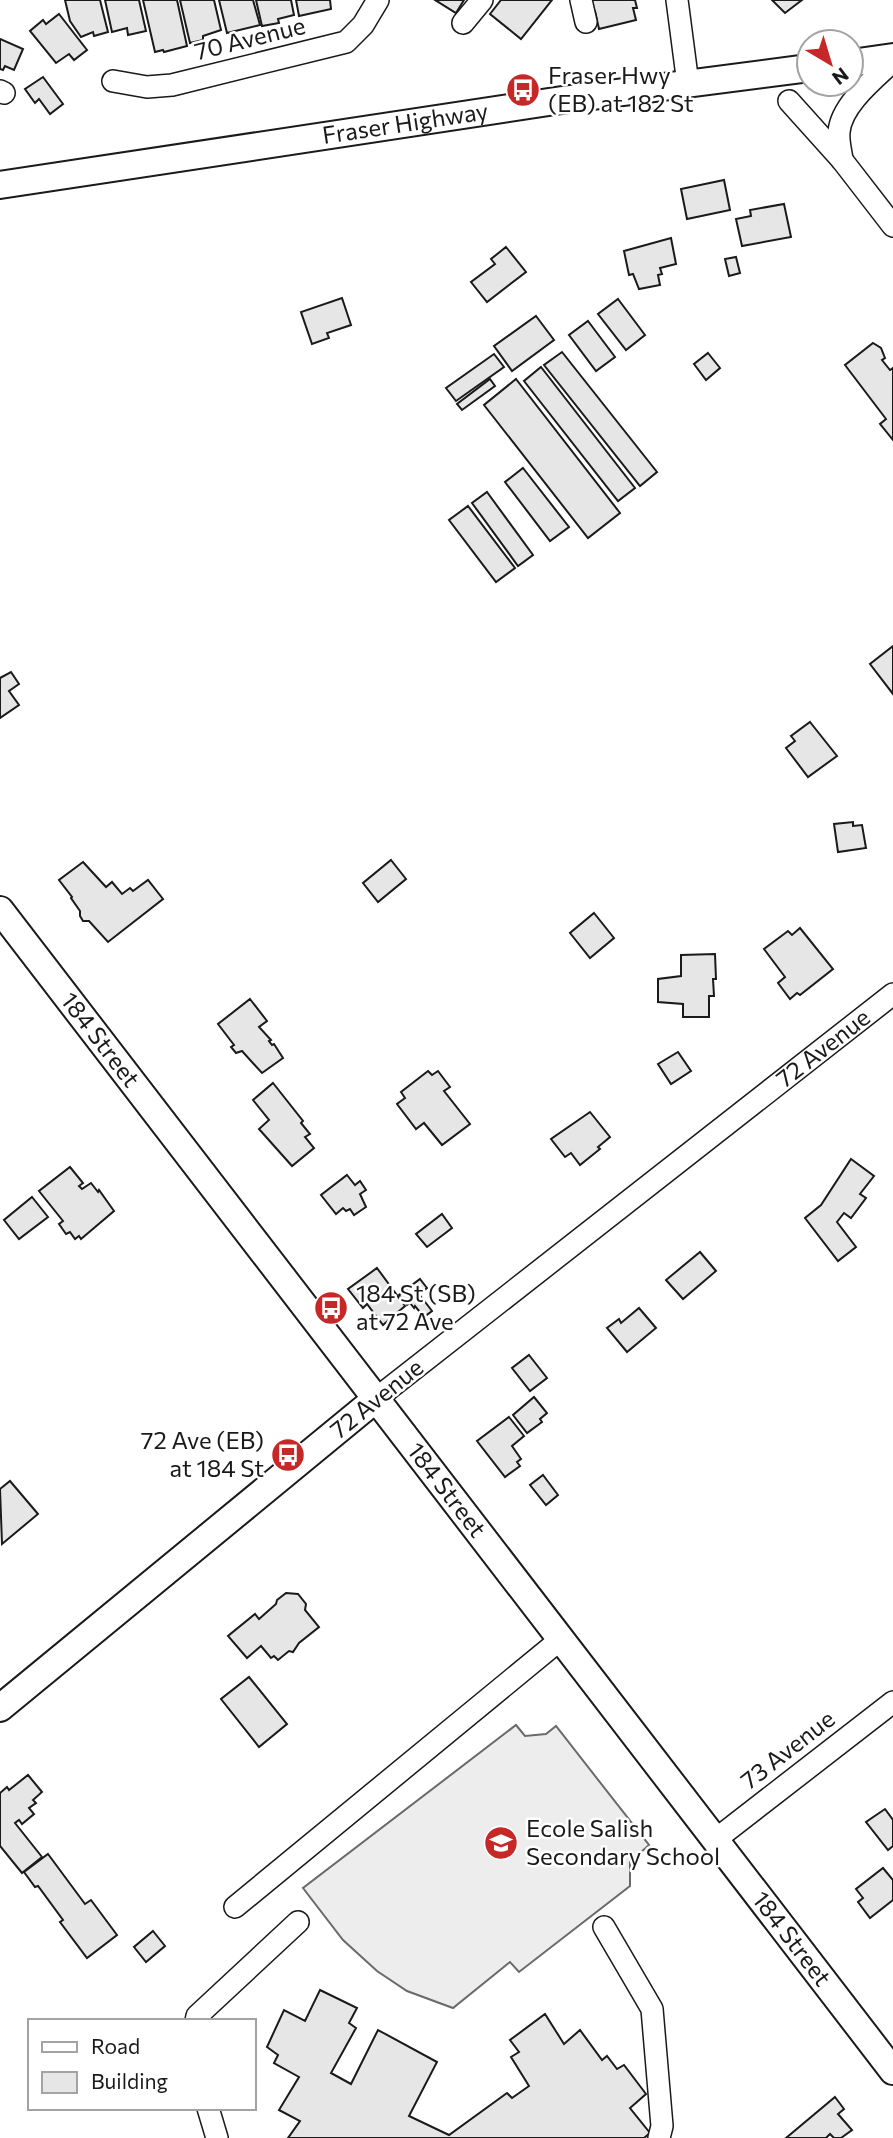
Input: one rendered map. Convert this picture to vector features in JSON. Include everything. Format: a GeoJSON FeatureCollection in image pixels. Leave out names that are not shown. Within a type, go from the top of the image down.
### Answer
{"type":"FeatureCollection","features":[{"type":"Feature","properties":{"kind":"main road"},"geometry":{"type":"LineString","coordinates":[[865,61],[893,59]]}},
{"type":"Feature","properties":{"kind":"main road","name":"Fraser Highway"},"geometry":{"type":"LineString","coordinates":[[0,185],[562,100],[795,70]]}},
{"type":"Feature","properties":{"kind":"main road","name":"184 Street"},"geometry":{"type":"LineString","coordinates":[[0,910],[893,2071]]}},
{"type":"Feature","properties":{"kind":"main road","name":"72 Avenue"},"geometry":{"type":"LineString","coordinates":[[0,1708],[377,1398]]}},
{"type":"Feature","properties":{"kind":"street","name":"70 Avenue"},"geometry":{"type":"LineString","coordinates":[[113,81],[146,87],[172,85],[346,42],[363,25],[378,0]]}},
{"type":"Feature","properties":{"kind":"street"},"geometry":{"type":"LineString","coordinates":[[463,23],[482,0]]}},
{"type":"Feature","properties":{"kind":"street"},"geometry":{"type":"LineString","coordinates":[[581,0],[586,22]]}},
{"type":"Feature","properties":{"kind":"street"},"geometry":{"type":"LineString","coordinates":[[677,0],[688,84]]}},
{"type":"Feature","properties":{"kind":"street"},"geometry":{"type":"LineString","coordinates":[[842,160],[839,142],[842,121],[860,92],[893,59]]}},
{"type":"Feature","properties":{"kind":"street"},"geometry":{"type":"LineString","coordinates":[[789,101],[842,160],[893,226]]}},
{"type":"Feature","properties":{"kind":"street","name":"72 Avenue"},"geometry":{"type":"LineString","coordinates":[[377,1398],[893,995]]}},
{"type":"Feature","properties":{"kind":"street"},"geometry":{"type":"LineString","coordinates":[[235,1908],[561,1639]]}},
{"type":"Feature","properties":{"kind":"street","name":"73 Avenue"},"geometry":{"type":"LineString","coordinates":[[715,1840],[893,1702]]}},
{"type":"Feature","properties":{"kind":"street"},"geometry":{"type":"LineString","coordinates":[[196,2019],[197,2015],[298,1922]]}},
{"type":"Feature","properties":{"kind":"street"},"geometry":{"type":"LineString","coordinates":[[604,1927],[652,2009],[662,2126],[659,2138]]}},
{"type":"Feature","properties":{"kind":"street"},"geometry":{"type":"LineString","coordinates":[[209,2110],[217,2138]]}},
{"type":"Feature","properties":{"kind":"shaded area"},"geometry":{"type":"Polygon","coordinates":[[[516,1725],[525,1736],[546,1734],[556,1726],[649,1845],[630,1862],[630,1886],[519,1972],[510,1962],[453,2008],[407,1991],[377,1971],[343,1940],[303,1888],[516,1725]]]}},
{"type":"Feature","properties":{"kind":"building"},"geometry":{"type":"Polygon","coordinates":[[[65,0],[100,0],[108,32],[94,36],[93,32],[81,37],[70,21],[65,0]]]}},
{"type":"Feature","properties":{"kind":"building"},"geometry":{"type":"Polygon","coordinates":[[[105,0],[139,0],[146,31],[128,35],[127,28],[112,32],[105,0]]]}},
{"type":"Feature","properties":{"kind":"building"},"geometry":{"type":"Polygon","coordinates":[[[143,0],[177,0],[187,46],[155,52],[143,0]]]}},
{"type":"Feature","properties":{"kind":"building"},"geometry":{"type":"Polygon","coordinates":[[[180,0],[214,0],[221,30],[203,36],[203,40],[190,43],[180,0]]]}},
{"type":"Feature","properties":{"kind":"building"},"geometry":{"type":"Polygon","coordinates":[[[219,0],[253,0],[260,25],[227,33],[219,0]]]}},
{"type":"Feature","properties":{"kind":"building"},"geometry":{"type":"Polygon","coordinates":[[[256,0],[291,0],[294,15],[278,19],[279,23],[262,26],[256,0]]]}},
{"type":"Feature","properties":{"kind":"building"},"geometry":{"type":"Polygon","coordinates":[[[296,0],[330,0],[331,9],[299,16],[296,0]]]}},
{"type":"Feature","properties":{"kind":"building"},"geometry":{"type":"Polygon","coordinates":[[[435,0],[464,0],[456,13],[435,0]]]}},
{"type":"Feature","properties":{"kind":"building"},"geometry":{"type":"Polygon","coordinates":[[[501,0],[552,0],[521,39],[490,14],[501,0]]]}},
{"type":"Feature","properties":{"kind":"building"},"geometry":{"type":"Polygon","coordinates":[[[589,0],[635,0],[637,8],[633,8],[636,20],[599,29],[589,0]]]}},
{"type":"Feature","properties":{"kind":"building"},"geometry":{"type":"Polygon","coordinates":[[[772,0],[802,0],[785,13],[772,0]]]}},
{"type":"Feature","properties":{"kind":"building"},"geometry":{"type":"Polygon","coordinates":[[[59,14],[87,50],[74,60],[69,54],[56,63],[30,31],[43,20],[46,24],[59,14]]]}},
{"type":"Feature","properties":{"kind":"building"},"geometry":{"type":"Polygon","coordinates":[[[0,39],[23,49],[14,70],[5,66],[3,70],[0,69],[0,39]]]}},
{"type":"Feature","properties":{"kind":"building"},"geometry":{"type":"Polygon","coordinates":[[[43,77],[63,104],[50,114],[39,99],[35,103],[25,89],[43,77]]]}},
{"type":"Feature","properties":{"kind":"building"},"geometry":{"type":"Polygon","coordinates":[[[724,180],[730,210],[687,219],[681,189],[724,180]]]}},
{"type":"Feature","properties":{"kind":"building"},"geometry":{"type":"Polygon","coordinates":[[[784,204],[791,237],[742,246],[736,219],[751,216],[750,210],[784,204]]]}},
{"type":"Feature","properties":{"kind":"building"},"geometry":{"type":"Polygon","coordinates":[[[671,238],[676,264],[660,268],[660,285],[639,289],[633,274],[629,275],[624,251],[671,238]]]}},
{"type":"Feature","properties":{"kind":"building"},"geometry":{"type":"Polygon","coordinates":[[[506,247],[526,272],[487,302],[471,282],[495,264],[491,259],[506,247]]]}},
{"type":"Feature","properties":{"kind":"building"},"geometry":{"type":"Polygon","coordinates":[[[736,257],[740,273],[729,276],[725,259],[736,257]]]}},
{"type":"Feature","properties":{"kind":"building"},"geometry":{"type":"Polygon","coordinates":[[[342,298],[351,325],[327,333],[329,338],[312,344],[301,312],[342,298]]]}},
{"type":"Feature","properties":{"kind":"building"},"geometry":{"type":"Polygon","coordinates":[[[618,299],[645,335],[626,350],[598,314],[618,299]]]}},
{"type":"Feature","properties":{"kind":"building"},"geometry":{"type":"Polygon","coordinates":[[[536,316],[554,340],[512,371],[494,346],[536,316]]]}},
{"type":"Feature","properties":{"kind":"building"},"geometry":{"type":"Polygon","coordinates":[[[588,321],[615,357],[596,371],[569,335],[588,321]]]}},
{"type":"Feature","properties":{"kind":"building"},"geometry":{"type":"Polygon","coordinates":[[[873,343],[881,348],[885,358],[882,360],[890,370],[893,368],[893,440],[880,424],[886,419],[845,365],[873,343]]]}},
{"type":"Feature","properties":{"kind":"building"},"geometry":{"type":"Polygon","coordinates":[[[562,352],[657,472],[640,486],[544,365],[562,352]]]}},
{"type":"Feature","properties":{"kind":"building"},"geometry":{"type":"Polygon","coordinates":[[[708,353],[720,368],[706,380],[694,364],[708,353]]]}},
{"type":"Feature","properties":{"kind":"building"},"geometry":{"type":"Polygon","coordinates":[[[494,354],[504,367],[456,401],[446,388],[494,354]]]}},
{"type":"Feature","properties":{"kind":"building"},"geometry":{"type":"Polygon","coordinates":[[[541,367],[635,488],[618,501],[524,381],[541,367]]]}},
{"type":"Feature","properties":{"kind":"building"},"geometry":{"type":"Polygon","coordinates":[[[490,379],[495,386],[462,410],[457,404],[490,379]]]}},
{"type":"Feature","properties":{"kind":"building"},"geometry":{"type":"Polygon","coordinates":[[[516,379],[620,513],[588,538],[484,405],[516,379]]]}},
{"type":"Feature","properties":{"kind":"building"},"geometry":{"type":"Polygon","coordinates":[[[523,468],[569,527],[550,541],[505,482],[523,468]]]}},
{"type":"Feature","properties":{"kind":"building"},"geometry":{"type":"Polygon","coordinates":[[[487,492],[533,555],[518,566],[472,503],[487,492]]]}},
{"type":"Feature","properties":{"kind":"building"},"geometry":{"type":"Polygon","coordinates":[[[468,506],[515,568],[496,582],[449,520],[468,506]]]}},
{"type":"Feature","properties":{"kind":"building"},"geometry":{"type":"Polygon","coordinates":[[[893,646],[893,694],[870,664],[893,646]]]}},
{"type":"Feature","properties":{"kind":"building"},"geometry":{"type":"Polygon","coordinates":[[[11,672],[19,684],[9,691],[19,705],[0,718],[0,678],[11,672]]]}},
{"type":"Feature","properties":{"kind":"building"},"geometry":{"type":"Polygon","coordinates":[[[810,722],[837,756],[808,777],[786,748],[795,741],[791,736],[810,722]]]}},
{"type":"Feature","properties":{"kind":"building"},"geometry":{"type":"Polygon","coordinates":[[[853,822],[853,826],[862,825],[866,848],[838,852],[834,824],[853,822]]]}},
{"type":"Feature","properties":{"kind":"building"},"geometry":{"type":"Polygon","coordinates":[[[391,860],[406,879],[378,902],[363,883],[391,860]]]}},
{"type":"Feature","properties":{"kind":"building"},"geometry":{"type":"Polygon","coordinates":[[[83,862],[106,887],[112,882],[122,894],[130,888],[133,891],[148,880],[163,899],[108,942],[89,921],[83,921],[72,897],[59,880],[83,862]]]}},
{"type":"Feature","properties":{"kind":"building"},"geometry":{"type":"Polygon","coordinates":[[[594,913],[614,938],[590,958],[570,933],[594,913]]]}},
{"type":"Feature","properties":{"kind":"building"},"geometry":{"type":"Polygon","coordinates":[[[800,928],[833,969],[800,995],[797,993],[790,999],[778,983],[785,977],[764,949],[788,931],[792,935],[800,928]]]}},
{"type":"Feature","properties":{"kind":"building"},"geometry":{"type":"Polygon","coordinates":[[[715,954],[716,979],[713,979],[714,996],[709,996],[709,1017],[683,1017],[683,1004],[658,1002],[658,979],[681,976],[681,955],[715,954]]]}},
{"type":"Feature","properties":{"kind":"building"},"geometry":{"type":"Polygon","coordinates":[[[250,999],[267,1021],[259,1027],[283,1058],[262,1073],[242,1051],[236,1053],[231,1047],[234,1045],[218,1024],[250,999]]]}},
{"type":"Feature","properties":{"kind":"building"},"geometry":{"type":"Polygon","coordinates":[[[678,1052],[691,1071],[671,1084],[658,1064],[678,1052]]]}},
{"type":"Feature","properties":{"kind":"building"},"geometry":{"type":"Polygon","coordinates":[[[428,1071],[432,1075],[438,1071],[450,1087],[444,1091],[470,1124],[442,1145],[424,1123],[416,1129],[397,1104],[405,1098],[401,1092],[428,1071]]]}},
{"type":"Feature","properties":{"kind":"building"},"geometry":{"type":"Polygon","coordinates":[[[273,1083],[303,1121],[301,1123],[310,1134],[305,1137],[314,1148],[292,1166],[259,1129],[269,1120],[253,1100],[273,1083]]]}},
{"type":"Feature","properties":{"kind":"building"},"geometry":{"type":"Polygon","coordinates":[[[590,1112],[610,1137],[580,1165],[571,1153],[565,1157],[551,1139],[590,1112]]]}},
{"type":"Feature","properties":{"kind":"building"},"geometry":{"type":"Polygon","coordinates":[[[851,1159],[874,1176],[860,1194],[866,1198],[851,1218],[844,1213],[837,1222],[856,1247],[838,1261],[805,1218],[821,1205],[851,1159]]]}},
{"type":"Feature","properties":{"kind":"building"},"geometry":{"type":"Polygon","coordinates":[[[70,1167],[83,1183],[79,1186],[82,1189],[91,1183],[114,1211],[81,1239],[79,1236],[75,1239],[70,1232],[66,1234],[59,1224],[63,1221],[39,1191],[70,1167]]]}},
{"type":"Feature","properties":{"kind":"building"},"geometry":{"type":"Polygon","coordinates":[[[347,1175],[355,1185],[360,1181],[366,1190],[360,1194],[366,1207],[354,1215],[350,1209],[346,1211],[343,1208],[336,1214],[321,1195],[347,1175]]]}},
{"type":"Feature","properties":{"kind":"building"},"geometry":{"type":"Polygon","coordinates":[[[32,1197],[48,1217],[19,1239],[4,1220],[32,1197]]]}},
{"type":"Feature","properties":{"kind":"building"},"geometry":{"type":"Polygon","coordinates":[[[442,1214],[452,1228],[427,1247],[416,1234],[442,1214]]]}},
{"type":"Feature","properties":{"kind":"building"},"geometry":{"type":"Polygon","coordinates":[[[700,1252],[716,1271],[683,1299],[666,1280],[700,1252]]]}},
{"type":"Feature","properties":{"kind":"building"},"geometry":{"type":"Polygon","coordinates":[[[377,1268],[405,1306],[383,1325],[367,1304],[363,1308],[348,1289],[377,1268]]]}},
{"type":"Feature","properties":{"kind":"building"},"geometry":{"type":"Polygon","coordinates":[[[420,1279],[427,1288],[419,1294],[432,1311],[424,1317],[415,1306],[414,1308],[410,1303],[407,1305],[399,1295],[420,1279]]]}},
{"type":"Feature","properties":{"kind":"building"},"geometry":{"type":"Polygon","coordinates":[[[639,1308],[656,1328],[627,1352],[607,1328],[619,1319],[621,1323],[639,1308]]]}},
{"type":"Feature","properties":{"kind":"building"},"geometry":{"type":"Polygon","coordinates":[[[529,1355],[547,1378],[530,1391],[512,1368],[529,1355]]]}},
{"type":"Feature","properties":{"kind":"building"},"geometry":{"type":"Polygon","coordinates":[[[534,1397],[547,1413],[540,1419],[542,1422],[527,1433],[513,1415],[534,1397]]]}},
{"type":"Feature","properties":{"kind":"building"},"geometry":{"type":"Polygon","coordinates":[[[509,1417],[524,1436],[512,1446],[521,1459],[517,1462],[520,1466],[505,1477],[477,1441],[509,1417]]]}},
{"type":"Feature","properties":{"kind":"building"},"geometry":{"type":"Polygon","coordinates":[[[543,1475],[558,1495],[546,1505],[530,1485],[543,1475]]]}},
{"type":"Feature","properties":{"kind":"building"},"geometry":{"type":"Polygon","coordinates":[[[10,1481],[38,1514],[2,1544],[0,1489],[10,1481]]]}},
{"type":"Feature","properties":{"kind":"building"},"geometry":{"type":"Polygon","coordinates":[[[286,1593],[298,1594],[306,1604],[305,1610],[319,1627],[299,1643],[293,1652],[289,1651],[278,1660],[274,1656],[271,1658],[261,1646],[247,1658],[228,1636],[255,1614],[259,1619],[286,1593]]]}},
{"type":"Feature","properties":{"kind":"building"},"geometry":{"type":"Polygon","coordinates":[[[249,1677],[287,1724],[259,1747],[221,1699],[249,1677]]]}},
{"type":"Feature","properties":{"kind":"building"},"geometry":{"type":"Polygon","coordinates":[[[28,1775],[42,1792],[33,1800],[36,1803],[29,1808],[34,1814],[22,1824],[19,1820],[15,1823],[42,1857],[22,1873],[0,1846],[0,1793],[7,1787],[9,1790],[28,1775]]]}},
{"type":"Feature","properties":{"kind":"building"},"geometry":{"type":"Polygon","coordinates":[[[885,1809],[893,1820],[893,1846],[888,1850],[866,1822],[885,1809]]]}},
{"type":"Feature","properties":{"kind":"building"},"geometry":{"type":"Polygon","coordinates":[[[48,1854],[85,1904],[91,1900],[117,1935],[87,1958],[60,1922],[63,1920],[24,1872],[48,1854]]]}},
{"type":"Feature","properties":{"kind":"building"},"geometry":{"type":"Polygon","coordinates":[[[883,1868],[893,1880],[893,1900],[870,1918],[858,1902],[863,1898],[856,1889],[883,1868]]]}},
{"type":"Feature","properties":{"kind":"building"},"geometry":{"type":"Polygon","coordinates":[[[153,1931],[165,1946],[146,1962],[134,1947],[153,1931]]]}},
{"type":"Feature","properties":{"kind":"building"},"geometry":{"type":"Polygon","coordinates":[[[320,1990],[357,2008],[349,2023],[356,2028],[331,2073],[351,2084],[378,2030],[437,2062],[409,2116],[449,2135],[507,2093],[512,2098],[529,2086],[511,2057],[519,2052],[510,2040],[545,2014],[564,2044],[580,2030],[602,2060],[607,2056],[617,2069],[624,2065],[646,2094],[630,2108],[650,2133],[644,2138],[288,2138],[300,2121],[279,2110],[299,2077],[274,2063],[278,2055],[267,2047],[284,2010],[305,2021],[320,1990]]]}},
{"type":"Feature","properties":{"kind":"building"},"geometry":{"type":"Polygon","coordinates":[[[835,2097],[844,2109],[838,2114],[852,2130],[841,2138],[834,2138],[830,2134],[826,2138],[786,2138],[835,2097]]]}},
{"type":"Feature","properties":{"kind":"place","name":"Fraser Hwy (EB) at 182 St"},"geometry":{"type":"Point","coordinates":[523,90]}},
{"type":"Feature","properties":{"kind":"place","name":"184 St (SB) at 72 Ave"},"geometry":{"type":"Point","coordinates":[331,1308]}},
{"type":"Feature","properties":{"kind":"place","name":"72 Ave (EB) at 184 St"},"geometry":{"type":"Point","coordinates":[288,1455]}},
{"type":"Feature","properties":{"kind":"place","name":"Ecole Salish Secondary School"},"geometry":{"type":"Point","coordinates":[501,1843]}}]}
